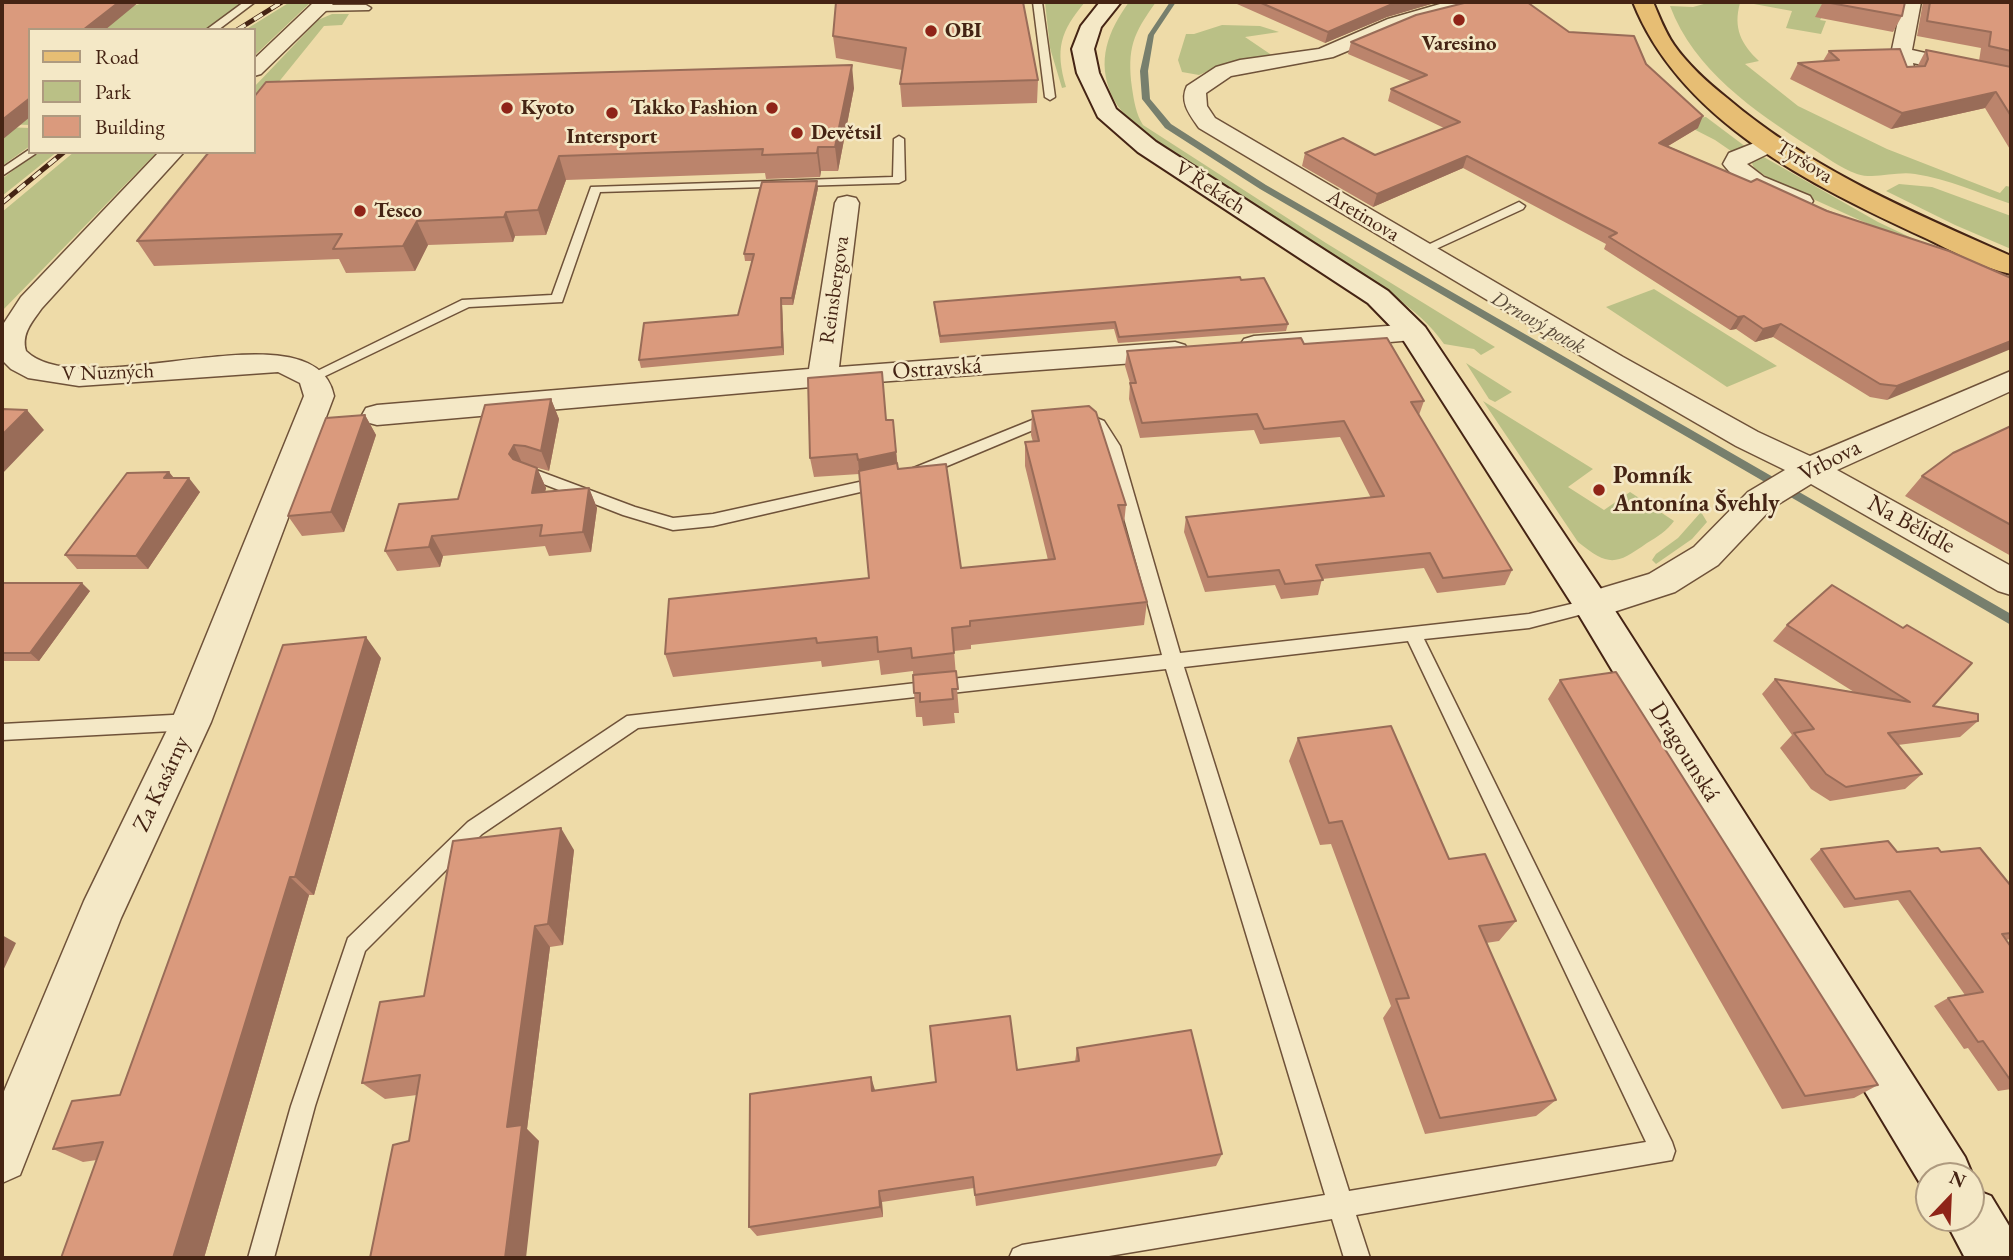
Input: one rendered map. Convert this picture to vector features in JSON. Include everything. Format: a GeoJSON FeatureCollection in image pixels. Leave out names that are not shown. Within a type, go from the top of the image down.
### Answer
{"type":"FeatureCollection","features":[{"type":"Feature","properties":{"kind":"main road","name":"Tyršova"},"geometry":{"type":"LineString","coordinates":[[1643,2],[1668,51],[1688,75],[1737,118],[1772,143],[1876,204],[2011,266]]}},
{"type":"Feature","properties":{"kind":"street","name":"V Řekách"},"geometry":{"type":"LineString","coordinates":[[1111,2],[1091,26],[1083,49],[1088,73],[1106,112],[1147,147],[1378,296],[1414,333]]}},
{"type":"Feature","properties":{"kind":"street","name":"Aretinova"},"geometry":{"type":"LineString","coordinates":[[1474,2],[1432,10],[1323,54],[1237,65],[1207,78],[1195,91],[1196,106],[1207,123],[1421,251],[1804,472]]}},
{"type":"Feature","properties":{"kind":"street"},"geometry":{"type":"LineString","coordinates":[[1905,76],[1901,54],[1911,2]]}},
{"type":"Feature","properties":{"kind":"street"},"geometry":{"type":"LineString","coordinates":[[256,68],[321,5]]}},
{"type":"Feature","properties":{"kind":"street"},"geometry":{"type":"LineString","coordinates":[[1901,54],[2011,78]]}},
{"type":"Feature","properties":{"kind":"street"},"geometry":{"type":"LineString","coordinates":[[1772,143],[1737,158],[1735,164],[1740,172],[1768,188],[1818,208]]}},
{"type":"Feature","properties":{"kind":"street","name":"V Nuzných"},"geometry":{"type":"LineString","coordinates":[[170,154],[31,303],[11,332],[9,344],[12,355],[38,372],[62,377],[270,362],[295,366],[314,392]]}},
{"type":"Feature","properties":{"kind":"street","name":"Reinsbergova"},"geometry":{"type":"LineString","coordinates":[[824,377],[847,203]]}},
{"type":"Feature","properties":{"kind":"street","name":"Ostravská"},"geometry":{"type":"LineString","coordinates":[[377,415],[824,377],[1414,333]]}},
{"type":"Feature","properties":{"kind":"street","name":"Dragounská"},"geometry":{"type":"LineString","coordinates":[[1414,333],[1592,605],[1937,1162]]}},
{"type":"Feature","properties":{"kind":"street","name":"Vrbova"},"geometry":{"type":"LineString","coordinates":[[1592,605],[1662,583],[1706,556],[1759,499],[1804,472],[2011,380]]}},
{"type":"Feature","properties":{"kind":"street","name":"Za Kasárny"},"geometry":{"type":"LineString","coordinates":[[2,1157],[100,916],[191,722],[314,392]]}},
{"type":"Feature","properties":{"kind":"street","name":"Na Bělidle"},"geometry":{"type":"LineString","coordinates":[[1804,472],[2011,582]]}},
{"type":"Feature","properties":{"kind":"street"},"geometry":{"type":"LineString","coordinates":[[1981,1232],[1997,1258]]}},
{"type":"Feature","properties":{"kind":"lane"},"geometry":{"type":"LineString","coordinates":[[214,28],[250,2]]}},
{"type":"Feature","properties":{"kind":"lane"},"geometry":{"type":"LineString","coordinates":[[1037,2],[1035,8],[1050,97]]}},
{"type":"Feature","properties":{"kind":"lane"},"geometry":{"type":"LineString","coordinates":[[321,5],[366,8]]}},
{"type":"Feature","properties":{"kind":"lane"},"geometry":{"type":"LineString","coordinates":[[314,392],[467,303],[557,299],[595,190],[899,180],[899,139]]}},
{"type":"Feature","properties":{"kind":"lane"},"geometry":{"type":"LineString","coordinates":[[2,173],[28,154]]}},
{"type":"Feature","properties":{"kind":"lane"},"geometry":{"type":"LineString","coordinates":[[1421,251],[1519,206]]}},
{"type":"Feature","properties":{"kind":"lane"},"geometry":{"type":"LineString","coordinates":[[528,472],[629,512],[673,524],[713,520],[905,478],[1060,414],[1082,416],[1100,424],[1112,446],[1173,661],[1357,1258]]}},
{"type":"Feature","properties":{"kind":"lane"},"geometry":{"type":"LineString","coordinates":[[261,1258],[303,1106],[356,945],[475,828],[634,721],[1528,621],[1592,605]]}},
{"type":"Feature","properties":{"kind":"lane"},"geometry":{"type":"LineString","coordinates":[[1022,1258],[1664,1151],[1413,634]]}},
{"type":"Feature","properties":{"kind":"lane"},"geometry":{"type":"LineString","coordinates":[[2,732],[191,722]]}},
{"type":"Feature","properties":{"kind":"green space"},"geometry":{"type":"Polygon","coordinates":[[[2,2],[81,20],[147,2],[244,2],[207,28],[28,28],[28,125],[2,124],[2,2]]]}},
{"type":"Feature","properties":{"kind":"green space"},"geometry":{"type":"Polygon","coordinates":[[[290,2],[311,2],[256,54],[256,28],[248,28],[290,2]]]}},
{"type":"Feature","properties":{"kind":"green space"},"geometry":{"type":"Polygon","coordinates":[[[1045,2],[1085,2],[1070,23],[1062,42],[1061,62],[1066,87],[1062,88],[1050,48],[1045,2]]]}},
{"type":"Feature","properties":{"kind":"green space"},"geometry":{"type":"Polygon","coordinates":[[[1129,2],[1156,2],[1137,33],[1131,52],[1133,93],[1143,125],[1326,243],[1495,347],[1481,355],[1474,349],[1444,344],[1409,307],[1218,182],[1133,122],[1112,96],[1105,71],[1110,35],[1129,2]]]}},
{"type":"Feature","properties":{"kind":"green space"},"geometry":{"type":"Polygon","coordinates":[[[1711,2],[1740,3],[1737,20],[1740,35],[1759,61],[1745,64],[1798,106],[1887,149],[2000,193],[2006,186],[2011,187],[2011,204],[1927,176],[1908,173],[1871,176],[1857,174],[1768,119],[1710,69],[1694,50],[1670,6],[1693,7],[1711,2]]]}},
{"type":"Feature","properties":{"kind":"green space"},"geometry":{"type":"Polygon","coordinates":[[[1743,2],[1832,2],[1820,20],[1826,21],[1821,34],[1786,28],[1792,11],[1743,2]]]}},
{"type":"Feature","properties":{"kind":"green space"},"geometry":{"type":"Polygon","coordinates":[[[332,14],[349,14],[342,25],[324,26],[265,99],[256,99],[256,85],[318,20],[332,14]]]}},
{"type":"Feature","properties":{"kind":"green space"},"geometry":{"type":"Polygon","coordinates":[[[1222,25],[1260,26],[1279,32],[1245,37],[1276,58],[1217,67],[1199,75],[1182,72],[1178,60],[1186,34],[1222,25]]]}},
{"type":"Feature","properties":{"kind":"green space"},"geometry":{"type":"Polygon","coordinates":[[[1706,117],[1746,147],[1731,151],[1676,120],[1706,117]]]}},
{"type":"Feature","properties":{"kind":"green space"},"geometry":{"type":"Polygon","coordinates":[[[2,127],[28,128],[28,147],[2,166],[2,127]]]}},
{"type":"Feature","properties":{"kind":"green space"},"geometry":{"type":"Polygon","coordinates":[[[34,154],[54,154],[2,196],[2,179],[34,154]]]}},
{"type":"Feature","properties":{"kind":"green space"},"geometry":{"type":"Polygon","coordinates":[[[72,154],[155,154],[2,311],[2,212],[72,154]]]}},
{"type":"Feature","properties":{"kind":"green space"},"geometry":{"type":"Polygon","coordinates":[[[1762,156],[1878,222],[2011,285],[1773,181],[1754,168],[1751,161],[1762,156]]]}},
{"type":"Feature","properties":{"kind":"green space"},"geometry":{"type":"Polygon","coordinates":[[[1899,184],[1932,187],[2011,216],[2011,249],[1886,191],[1899,184]]]}},
{"type":"Feature","properties":{"kind":"green space"},"geometry":{"type":"Polygon","coordinates":[[[1654,289],[1777,366],[1727,387],[1606,307],[1654,289]]]}},
{"type":"Feature","properties":{"kind":"green space"},"geometry":{"type":"Polygon","coordinates":[[[1466,363],[1512,392],[1495,402],[1489,399],[1466,363]]]}},
{"type":"Feature","properties":{"kind":"green space"},"geometry":{"type":"Polygon","coordinates":[[[1483,401],[1593,469],[1568,487],[1604,510],[1630,492],[1674,521],[1662,534],[1627,556],[1612,560],[1598,556],[1578,542],[1483,401]]]}},
{"type":"Feature","properties":{"kind":"green space"},"geometry":{"type":"Polygon","coordinates":[[[1701,512],[1707,522],[1692,539],[1656,564],[1652,560],[1656,554],[1678,538],[1701,512]]]}},
{"type":"Feature","properties":{"kind":"building"},"geometry":{"type":"Polygon","coordinates":[[[2,2],[119,2],[86,28],[28,28],[28,100],[2,120],[2,2]]]}},
{"type":"Feature","properties":{"kind":"building","name":"OBI"},"geometry":{"type":"Polygon","coordinates":[[[836,2],[1023,2],[1038,80],[900,84],[906,48],[833,36],[836,2]]]}},
{"type":"Feature","properties":{"kind":"building"},"geometry":{"type":"Polygon","coordinates":[[[1259,2],[1402,2],[1328,32],[1259,2]]]}},
{"type":"Feature","properties":{"kind":"building"},"geometry":{"type":"Polygon","coordinates":[[[1468,2],[1527,2],[1569,32],[1634,36],[1646,64],[1703,116],[1659,143],[1751,182],[1757,179],[1827,211],[1949,251],[2011,278],[2011,341],[1897,386],[1880,384],[1781,324],[1763,329],[1744,316],[1738,317],[1609,237],[1617,233],[1467,156],[1377,194],[1305,153],[1343,138],[1375,155],[1460,122],[1391,89],[1427,75],[1351,42],[1416,15],[1468,2]]]}},
{"type":"Feature","properties":{"kind":"building"},"geometry":{"type":"Polygon","coordinates":[[[1825,2],[1905,2],[1902,16],[1825,2]]]}},
{"type":"Feature","properties":{"kind":"building"},"geometry":{"type":"Polygon","coordinates":[[[1930,2],[2011,2],[2011,51],[1989,46],[1991,32],[1927,21],[1930,2]]]}},
{"type":"Feature","properties":{"kind":"building"},"geometry":{"type":"Polygon","coordinates":[[[1900,49],[1907,67],[1925,66],[1928,59],[1926,50],[2011,67],[2011,116],[1996,92],[1902,113],[1798,63],[1839,60],[1829,51],[1900,49]]]}},
{"type":"Feature","properties":{"kind":"building"},"geometry":{"type":"Polygon","coordinates":[[[852,65],[835,147],[818,147],[817,153],[762,155],[763,149],[559,156],[538,210],[506,212],[504,217],[417,221],[403,246],[333,249],[342,234],[137,241],[207,154],[256,154],[256,94],[266,82],[852,65]]]}},
{"type":"Feature","properties":{"kind":"building"},"geometry":{"type":"Polygon","coordinates":[[[817,181],[792,298],[781,298],[782,347],[639,360],[644,323],[738,315],[754,254],[744,254],[762,182],[817,181]]]}},
{"type":"Feature","properties":{"kind":"building"},"geometry":{"type":"Polygon","coordinates":[[[1240,277],[1241,280],[1264,278],[1288,324],[1119,337],[1115,322],[940,336],[934,302],[1240,277]]]}},
{"type":"Feature","properties":{"kind":"building"},"geometry":{"type":"Polygon","coordinates":[[[1301,338],[1304,344],[1387,338],[1424,401],[1411,402],[1512,570],[1443,578],[1430,553],[1316,565],[1323,580],[1285,584],[1279,570],[1208,577],[1186,517],[1384,496],[1344,421],[1264,429],[1257,414],[1142,423],[1130,383],[1136,383],[1127,351],[1301,338]]]}},
{"type":"Feature","properties":{"kind":"building"},"geometry":{"type":"Polygon","coordinates":[[[882,372],[886,420],[893,420],[896,452],[858,460],[857,454],[810,458],[808,378],[882,372]]]}},
{"type":"Feature","properties":{"kind":"building"},"geometry":{"type":"Polygon","coordinates":[[[551,399],[541,451],[514,445],[509,454],[513,459],[537,468],[532,493],[589,488],[583,532],[540,536],[542,525],[432,536],[429,547],[385,551],[399,504],[458,499],[485,405],[551,399]]]}},
{"type":"Feature","properties":{"kind":"building"},"geometry":{"type":"Polygon","coordinates":[[[1089,406],[1096,412],[1126,505],[1118,505],[1147,602],[970,621],[970,626],[952,628],[954,653],[912,658],[911,648],[878,652],[877,637],[817,643],[816,638],[665,654],[669,599],[869,578],[859,471],[897,463],[898,469],[946,464],[961,568],[1055,559],[1025,442],[1039,441],[1032,411],[1089,406]]]}},
{"type":"Feature","properties":{"kind":"building"},"geometry":{"type":"Polygon","coordinates":[[[2,409],[27,410],[2,435],[2,409]]]}},
{"type":"Feature","properties":{"kind":"building"},"geometry":{"type":"Polygon","coordinates":[[[365,415],[331,512],[288,516],[326,418],[365,415]]]}},
{"type":"Feature","properties":{"kind":"building"},"geometry":{"type":"Polygon","coordinates":[[[2011,426],[2011,525],[1922,476],[1953,453],[2011,426]]]}},
{"type":"Feature","properties":{"kind":"building"},"geometry":{"type":"Polygon","coordinates":[[[169,472],[164,478],[189,478],[136,556],[65,555],[127,473],[169,472]]]}},
{"type":"Feature","properties":{"kind":"building"},"geometry":{"type":"Polygon","coordinates":[[[2,583],[82,583],[30,653],[2,653],[2,583]]]}},
{"type":"Feature","properties":{"kind":"building"},"geometry":{"type":"Polygon","coordinates":[[[1832,585],[1903,628],[1907,625],[1972,663],[1933,706],[1978,714],[1978,721],[1888,733],[1922,774],[1846,787],[1826,774],[1794,733],[1814,729],[1775,679],[1910,702],[1787,625],[1832,585]]]}},
{"type":"Feature","properties":{"kind":"building"},"geometry":{"type":"Polygon","coordinates":[[[366,637],[295,877],[290,877],[173,1258],[61,1258],[103,1142],[53,1149],[72,1101],[120,1095],[283,645],[366,637]]]}},
{"type":"Feature","properties":{"kind":"building"},"geometry":{"type":"Polygon","coordinates":[[[956,671],[958,689],[952,689],[953,699],[920,702],[920,693],[914,693],[913,675],[956,671]]]}},
{"type":"Feature","properties":{"kind":"building"},"geometry":{"type":"Polygon","coordinates":[[[1616,672],[1878,1085],[1805,1096],[1560,680],[1616,672]]]}},
{"type":"Feature","properties":{"kind":"building"},"geometry":{"type":"Polygon","coordinates":[[[1391,726],[1449,859],[1485,854],[1516,921],[1479,926],[1556,1100],[1440,1118],[1396,999],[1409,998],[1342,821],[1329,823],[1298,738],[1391,726]]]}},
{"type":"Feature","properties":{"kind":"building"},"geometry":{"type":"Polygon","coordinates":[[[561,828],[548,924],[535,926],[507,1127],[522,1125],[505,1258],[370,1258],[393,1145],[409,1141],[420,1075],[362,1083],[380,1002],[424,996],[453,841],[561,828]]]}},
{"type":"Feature","properties":{"kind":"building"},"geometry":{"type":"Polygon","coordinates":[[[1888,841],[1897,852],[1938,848],[1941,852],[1980,848],[2011,886],[2011,933],[2002,934],[2011,947],[2011,1081],[1983,1041],[1978,1042],[1948,998],[1983,992],[1910,891],[1855,899],[1821,849],[1888,841]]]}},
{"type":"Feature","properties":{"kind":"building"},"geometry":{"type":"Polygon","coordinates":[[[1010,1016],[1017,1070],[1079,1061],[1077,1048],[1191,1030],[1222,1154],[975,1195],[973,1177],[879,1191],[880,1207],[749,1227],[750,1094],[871,1077],[872,1091],[936,1082],[930,1026],[1010,1016]]]}},
{"type":"Feature","properties":{"kind":"waterway","name":"Drnový potok"},"geometry":{"type":"LineString","coordinates":[[1173,2],[1151,35],[1144,71],[1146,99],[1168,126],[1263,187],[2011,620]]}},
{"type":"Feature","properties":{"kind":"railway"},"geometry":{"type":"LineString","coordinates":[[240,28],[282,2]]}},
{"type":"Feature","properties":{"kind":"railway"},"geometry":{"type":"LineString","coordinates":[[2,203],[62,154]]}},
{"type":"Feature","properties":{"kind":"place","name":"Varesino"},"geometry":{"type":"Point","coordinates":[1459,20]}},
{"type":"Feature","properties":{"kind":"place","name":"OBI"},"geometry":{"type":"Point","coordinates":[931,31]}},
{"type":"Feature","properties":{"kind":"place","name":"Kyoto"},"geometry":{"type":"Point","coordinates":[507,108]}},
{"type":"Feature","properties":{"kind":"place","name":"Takko Fashion"},"geometry":{"type":"Point","coordinates":[772,108]}},
{"type":"Feature","properties":{"kind":"place","name":"Intersport"},"geometry":{"type":"Point","coordinates":[612,113]}},
{"type":"Feature","properties":{"kind":"place","name":"Devětsil"},"geometry":{"type":"Point","coordinates":[797,133]}},
{"type":"Feature","properties":{"kind":"place","name":"Tesco"},"geometry":{"type":"Point","coordinates":[360,211]}},
{"type":"Feature","properties":{"kind":"place","name":"Pomník Antonína Švehly"},"geometry":{"type":"Point","coordinates":[1599,490]}}]}
